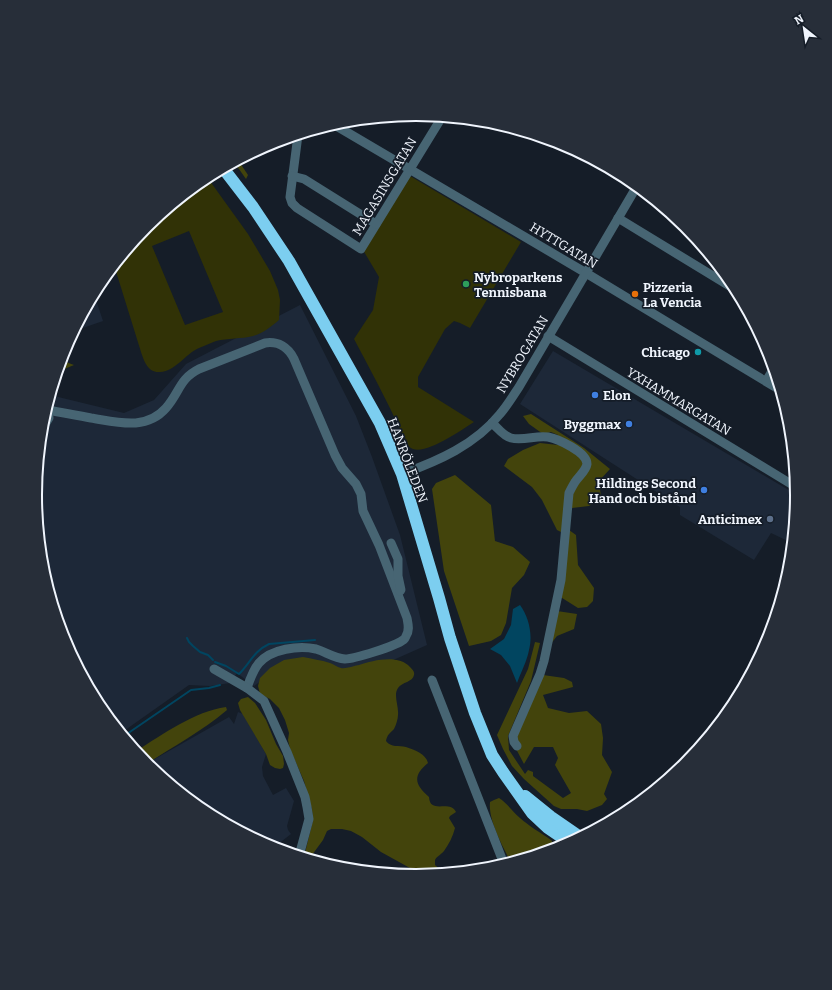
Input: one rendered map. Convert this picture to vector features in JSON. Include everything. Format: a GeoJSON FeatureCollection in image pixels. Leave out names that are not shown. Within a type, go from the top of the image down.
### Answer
{"type":"FeatureCollection","features":[{"type":"Feature","properties":{"kind":"highway","name":"HANRÖLEDEN"},"geometry":{"type":"LineString","coordinates":[[227,172],[253,207],[289,261],[380,423],[402,474],[450,638],[475,713],[492,755],[532,813],[541,822],[563,839]]}},
{"type":"Feature","properties":{"kind":"highway","name":"HANRÖLEDEN"},"geometry":{"type":"LineString","coordinates":[[514,787],[551,817],[575,833]]}},
{"type":"Feature","properties":{"kind":"street","name":"MAGASINSGATAN"},"geometry":{"type":"LineString","coordinates":[[292,176],[290,197],[294,205],[361,249],[438,122]]}},
{"type":"Feature","properties":{"kind":"street","name":"HYTTGATAN"},"geometry":{"type":"LineString","coordinates":[[341,129],[410,168],[773,386]]}},
{"type":"Feature","properties":{"kind":"street"},"geometry":{"type":"LineString","coordinates":[[297,141],[292,176],[304,179],[376,224]]}},
{"type":"Feature","properties":{"kind":"street","name":"NYBROGATAN"},"geometry":{"type":"LineString","coordinates":[[402,474],[449,454],[470,441],[500,415],[519,387],[634,191]]}},
{"type":"Feature","properties":{"kind":"street"},"geometry":{"type":"LineString","coordinates":[[618,218],[724,283]]}},
{"type":"Feature","properties":{"kind":"street","name":"YXHAMMARGATAN"},"geometry":{"type":"LineString","coordinates":[[548,336],[790,483]]}},
{"type":"Feature","properties":{"kind":"street"},"geometry":{"type":"LineString","coordinates":[[52,410],[121,423],[142,422],[154,417],[164,410],[172,401],[183,381],[194,371],[260,344],[270,342],[276,343],[282,345],[289,351],[294,359],[335,455],[342,468],[361,494],[363,511],[379,546],[409,629],[402,641],[395,645],[350,658],[342,658],[317,650],[305,648],[296,648],[277,652],[269,655],[259,663],[251,677],[248,688]]}},
{"type":"Feature","properties":{"kind":"street"},"geometry":{"type":"LineString","coordinates":[[766,381],[770,375]]}},
{"type":"Feature","properties":{"kind":"street"},"geometry":{"type":"LineString","coordinates":[[492,423],[504,434],[510,437],[520,439],[548,437],[564,443],[582,454],[587,463],[569,493],[561,580],[558,595],[542,669],[513,736],[514,742],[517,746]]}},
{"type":"Feature","properties":{"kind":"street"},"geometry":{"type":"LineString","coordinates":[[391,543],[398,559],[398,576],[401,590],[397,593]]}},
{"type":"Feature","properties":{"kind":"street"},"geometry":{"type":"LineString","coordinates":[[214,668],[248,688],[264,701],[305,797],[309,819],[301,850]]}},
{"type":"Feature","properties":{"kind":"street"},"geometry":{"type":"LineString","coordinates":[[432,680],[502,859]]}},
{"type":"Feature","properties":{"kind":"shaded area"},"geometry":{"type":"Polygon","coordinates":[[[241,165],[248,175],[246,179],[237,167],[241,165]]]}},
{"type":"Feature","properties":{"kind":"shaded area"},"geometry":{"type":"Polygon","coordinates":[[[410,176],[521,242],[470,328],[454,321],[445,329],[418,377],[418,387],[474,422],[435,445],[419,450],[411,448],[407,443],[384,395],[354,339],[373,310],[379,277],[363,250],[410,176]]]}},
{"type":"Feature","properties":{"kind":"shaded area"},"geometry":{"type":"Polygon","coordinates":[[[211,182],[248,234],[270,271],[278,290],[280,300],[279,320],[267,330],[257,335],[216,341],[199,348],[189,354],[176,366],[166,371],[152,371],[145,363],[116,271],[135,248],[169,214],[188,198],[211,182]],[[189,231],[152,246],[185,325],[223,312],[189,231]]]}},
{"type":"Feature","properties":{"kind":"shaded area"},"geometry":{"type":"Polygon","coordinates":[[[96,301],[103,321],[82,328],[96,301]]]}},
{"type":"Feature","properties":{"kind":"shaded area"},"geometry":{"type":"Polygon","coordinates":[[[300,305],[356,416],[372,457],[400,535],[427,645],[391,661],[346,670],[309,659],[283,665],[254,686],[237,673],[230,683],[210,686],[189,685],[125,730],[92,682],[70,638],[55,592],[45,544],[43,519],[42,495],[45,446],[56,396],[124,413],[154,400],[186,364],[300,305]]]}},
{"type":"Feature","properties":{"kind":"shaded area"},"geometry":{"type":"Polygon","coordinates":[[[553,351],[790,491],[787,541],[771,533],[754,560],[680,515],[680,507],[520,404],[553,351]]]}},
{"type":"Feature","properties":{"kind":"shaded area"},"geometry":{"type":"Polygon","coordinates":[[[66,362],[74,365],[64,369],[66,362]]]}},
{"type":"Feature","properties":{"kind":"shaded area"},"geometry":{"type":"Polygon","coordinates":[[[531,414],[584,448],[610,469],[599,481],[601,497],[589,506],[572,508],[561,532],[557,530],[542,500],[532,487],[504,466],[508,459],[523,450],[540,443],[558,445],[558,435],[551,432],[543,434],[529,424],[523,416],[531,414]]]}},
{"type":"Feature","properties":{"kind":"shaded area"},"geometry":{"type":"Polygon","coordinates":[[[455,475],[491,505],[495,541],[513,547],[530,562],[524,575],[512,588],[506,623],[501,635],[491,641],[469,646],[444,571],[432,489],[436,483],[455,475]]]}},
{"type":"Feature","properties":{"kind":"shaded area"},"geometry":{"type":"Polygon","coordinates":[[[569,530],[576,535],[578,565],[594,588],[593,601],[587,607],[578,608],[559,596],[569,530]]]}},
{"type":"Feature","properties":{"kind":"shaded area"},"geometry":{"type":"Polygon","coordinates":[[[557,611],[577,614],[574,629],[557,636],[550,645],[557,611]]]}},
{"type":"Feature","properties":{"kind":"shaded area"},"geometry":{"type":"Polygon","coordinates":[[[535,642],[540,643],[531,681],[508,736],[509,750],[525,774],[528,770],[533,772],[533,776],[563,798],[571,793],[555,765],[558,758],[553,747],[534,747],[524,764],[515,747],[515,737],[543,675],[564,678],[572,682],[573,687],[543,695],[548,708],[569,713],[587,711],[601,724],[603,738],[602,755],[612,772],[604,794],[607,799],[602,805],[587,811],[577,809],[561,809],[554,806],[512,766],[497,735],[528,669],[535,642]]]}},
{"type":"Feature","properties":{"kind":"shaded area"},"geometry":{"type":"Polygon","coordinates":[[[303,657],[331,663],[343,668],[371,661],[393,659],[405,663],[413,671],[414,674],[412,679],[398,688],[396,697],[398,718],[394,729],[386,741],[390,745],[403,746],[420,753],[425,757],[428,763],[419,772],[417,780],[418,784],[424,793],[429,797],[430,802],[433,805],[453,808],[456,812],[449,818],[455,828],[452,837],[444,851],[435,860],[435,865],[438,868],[411,869],[381,852],[362,837],[351,831],[342,829],[331,829],[327,831],[323,840],[313,854],[305,852],[313,820],[312,810],[304,781],[290,749],[288,740],[289,733],[285,720],[279,708],[270,699],[260,694],[258,686],[260,678],[270,668],[284,660],[303,657]]]}},
{"type":"Feature","properties":{"kind":"shaded area"},"geometry":{"type":"Polygon","coordinates":[[[248,697],[255,703],[266,720],[276,744],[283,756],[283,768],[275,768],[270,765],[266,754],[240,710],[238,703],[241,699],[248,697]]]}},
{"type":"Feature","properties":{"kind":"shaded area"},"geometry":{"type":"Polygon","coordinates":[[[226,707],[227,710],[208,725],[153,760],[141,748],[179,724],[214,709],[226,707]]]}},
{"type":"Feature","properties":{"kind":"shaded area"},"geometry":{"type":"Polygon","coordinates":[[[238,712],[243,714],[266,754],[262,767],[263,776],[273,795],[286,788],[294,801],[287,826],[291,834],[279,843],[229,819],[208,806],[188,792],[153,760],[229,717],[234,724],[238,712]]]}},
{"type":"Feature","properties":{"kind":"shaded area"},"geometry":{"type":"Polygon","coordinates":[[[499,798],[505,802],[517,816],[551,840],[552,843],[508,857],[491,817],[490,802],[499,798]]]}},
{"type":"Feature","properties":{"kind":"water"},"geometry":{"type":"Polygon","coordinates":[[[520,605],[528,621],[531,638],[527,658],[517,683],[510,666],[501,655],[490,649],[504,639],[511,625],[513,609],[520,605]]]}},
{"type":"Feature","properties":{"kind":"waterway"},"geometry":{"type":"LineString","coordinates":[[187,638],[189,642],[200,652],[208,655],[213,660]]}},
{"type":"Feature","properties":{"kind":"waterway"},"geometry":{"type":"LineString","coordinates":[[215,662],[226,666],[239,674],[256,654],[269,644],[315,640]]}},
{"type":"Feature","properties":{"kind":"waterway"},"geometry":{"type":"LineString","coordinates":[[128,733],[191,690],[220,685]]}},
{"type":"Feature","properties":{"kind":"place","name":"Nybroparkens Tennisbana"},"geometry":{"type":"Point","coordinates":[466,284]}},
{"type":"Feature","properties":{"kind":"place","name":"Pizzeria La Vencia"},"geometry":{"type":"Point","coordinates":[635,294]}},
{"type":"Feature","properties":{"kind":"place","name":"Chicago"},"geometry":{"type":"Point","coordinates":[698,352]}},
{"type":"Feature","properties":{"kind":"place","name":"Elon"},"geometry":{"type":"Point","coordinates":[595,395]}},
{"type":"Feature","properties":{"kind":"place","name":"Byggmax"},"geometry":{"type":"Point","coordinates":[629,424]}},
{"type":"Feature","properties":{"kind":"place","name":"Hildings Second Hand och bistånd"},"geometry":{"type":"Point","coordinates":[704,490]}},
{"type":"Feature","properties":{"kind":"place","name":"Anticimex"},"geometry":{"type":"Point","coordinates":[770,519]}}]}
